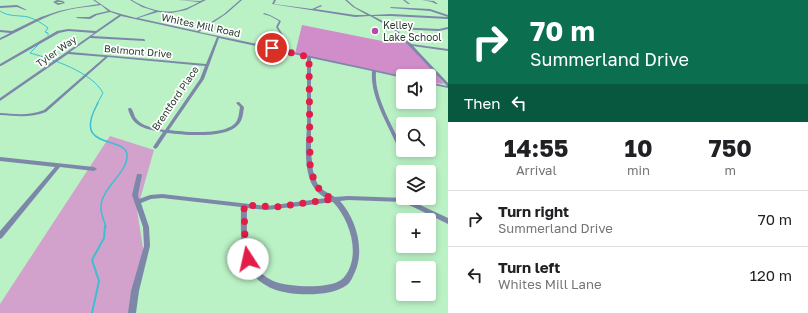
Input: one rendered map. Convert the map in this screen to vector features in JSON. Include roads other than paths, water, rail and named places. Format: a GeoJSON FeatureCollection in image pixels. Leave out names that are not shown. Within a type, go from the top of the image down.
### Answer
{"type":"FeatureCollection","features":[{"type":"Feature","properties":{"kind":"street","name":"Whites Mill Road"},"geometry":{"type":"LineString","coordinates":[[94,0],[110,11],[136,19],[396,76]]}},
{"type":"Feature","properties":{"kind":"street"},"geometry":{"type":"LineString","coordinates":[[131,0],[142,6],[158,11],[170,12],[182,11],[205,0]]}},
{"type":"Feature","properties":{"kind":"street"},"geometry":{"type":"LineString","coordinates":[[179,0],[200,2]]}},
{"type":"Feature","properties":{"kind":"street"},"geometry":{"type":"LineString","coordinates":[[197,32],[225,14],[241,0]]}},
{"type":"Feature","properties":{"kind":"street"},"geometry":{"type":"LineString","coordinates":[[275,0],[273,4],[355,16],[448,17]]}},
{"type":"Feature","properties":{"kind":"street"},"geometry":{"type":"LineString","coordinates":[[346,0],[394,28],[448,86]]}},
{"type":"Feature","properties":{"kind":"street"},"geometry":{"type":"LineString","coordinates":[[404,0],[409,4]]}},
{"type":"Feature","properties":{"kind":"street"},"geometry":{"type":"LineString","coordinates":[[423,0],[440,1]]}},
{"type":"Feature","properties":{"kind":"street"},"geometry":{"type":"LineString","coordinates":[[431,1],[437,4]]}},
{"type":"Feature","properties":{"kind":"street"},"geometry":{"type":"LineString","coordinates":[[64,4],[72,8]]}},
{"type":"Feature","properties":{"kind":"street"},"geometry":{"type":"LineString","coordinates":[[0,39],[43,18],[72,8],[100,5]]}},
{"type":"Feature","properties":{"kind":"street"},"geometry":{"type":"LineString","coordinates":[[0,7],[17,6],[26,10]]}},
{"type":"Feature","properties":{"kind":"street"},"geometry":{"type":"LineString","coordinates":[[312,10],[321,6]]}},
{"type":"Feature","properties":{"kind":"street"},"geometry":{"type":"LineString","coordinates":[[391,8],[442,10]]}},
{"type":"Feature","properties":{"kind":"street"},"geometry":{"type":"LineString","coordinates":[[77,18],[89,18],[96,14],[110,11]]}},
{"type":"Feature","properties":{"kind":"street"},"geometry":{"type":"LineString","coordinates":[[136,19],[158,11]]}},
{"type":"Feature","properties":{"kind":"street"},"geometry":{"type":"LineString","coordinates":[[437,11],[448,17]]}},
{"type":"Feature","properties":{"kind":"street","name":"Tyler Way"},"geometry":{"type":"LineString","coordinates":[[0,100],[121,15]]}},
{"type":"Feature","properties":{"kind":"street"},"geometry":{"type":"LineString","coordinates":[[269,15],[280,21],[277,27],[282,35],[282,51]]}},
{"type":"Feature","properties":{"kind":"street"},"geometry":{"type":"LineString","coordinates":[[394,28],[439,30],[448,28]]}},
{"type":"Feature","properties":{"kind":"street"},"geometry":{"type":"LineString","coordinates":[[0,65],[58,32],[68,30],[97,32]]}},
{"type":"Feature","properties":{"kind":"street"},"geometry":{"type":"LineString","coordinates":[[0,31],[13,32]]}},
{"type":"Feature","properties":{"kind":"street"},"geometry":{"type":"LineString","coordinates":[[90,37],[144,40]]}},
{"type":"Feature","properties":{"kind":"street","name":"Brentford Place"},"geometry":{"type":"LineString","coordinates":[[155,146],[202,79],[218,37]]}},
{"type":"Feature","properties":{"kind":"street"},"geometry":{"type":"LineString","coordinates":[[270,38],[282,38]]}},
{"type":"Feature","properties":{"kind":"street"},"geometry":{"type":"LineString","coordinates":[[411,45],[448,50]]}},
{"type":"Feature","properties":{"kind":"street","name":"Belmont Drive"},"geometry":{"type":"LineString","coordinates":[[67,53],[208,65]]}},
{"type":"Feature","properties":{"kind":"street"},"geometry":{"type":"LineString","coordinates":[[0,114],[24,116],[45,111],[108,56]]}},
{"type":"Feature","properties":{"kind":"street"},"geometry":{"type":"LineString","coordinates":[[244,205],[245,239],[248,259],[253,269],[265,281],[275,286],[314,290],[335,287],[344,282],[352,270],[356,255],[353,232],[348,219],[334,199],[323,194],[317,188],[312,179],[310,164],[309,57]]}},
{"type":"Feature","properties":{"kind":"street"},"geometry":{"type":"LineString","coordinates":[[374,71],[372,76],[375,89],[396,137]]}},
{"type":"Feature","properties":{"kind":"street"},"geometry":{"type":"LineString","coordinates":[[436,84],[448,86]]}},
{"type":"Feature","properties":{"kind":"street"},"geometry":{"type":"LineString","coordinates":[[130,109],[132,116],[143,126],[192,133],[217,133],[226,131],[236,125],[240,119],[242,107],[238,103]]}},
{"type":"Feature","properties":{"kind":"street"},"geometry":{"type":"LineString","coordinates":[[0,159],[94,169]]}},
{"type":"Feature","properties":{"kind":"street"},"geometry":{"type":"LineString","coordinates":[[0,236],[59,165]]}},
{"type":"Feature","properties":{"kind":"street"},"geometry":{"type":"LineString","coordinates":[[132,313],[147,246],[146,227],[135,195],[135,188],[140,176]]}},
{"type":"Feature","properties":{"kind":"street"},"geometry":{"type":"LineString","coordinates":[[138,202],[150,196],[162,196],[276,207],[348,198],[404,200],[448,221]]}},
{"type":"Feature","properties":{"kind":"waterway"},"geometry":{"type":"LineString","coordinates":[[0,11],[6,14],[28,17],[36,20],[48,28],[45,32],[48,33],[48,35]]}},
{"type":"Feature","properties":{"kind":"waterway"},"geometry":{"type":"LineString","coordinates":[[38,45],[30,53],[71,67],[98,85],[103,93],[97,104]]}},
{"type":"Feature","properties":{"kind":"waterway"},"geometry":{"type":"LineString","coordinates":[[98,103],[91,118],[91,129],[95,135],[101,139],[124,148],[127,154],[124,167],[102,199],[101,211],[106,227]]}},
{"type":"Feature","properties":{"kind":"waterway"},"geometry":{"type":"LineString","coordinates":[[92,313],[99,281],[92,260],[104,238],[105,226]]}},
{"type":"Feature","properties":{"kind":"place","name":"Kelley Lake School"},"geometry":{"type":"Point","coordinates":[375,31]}}]}
